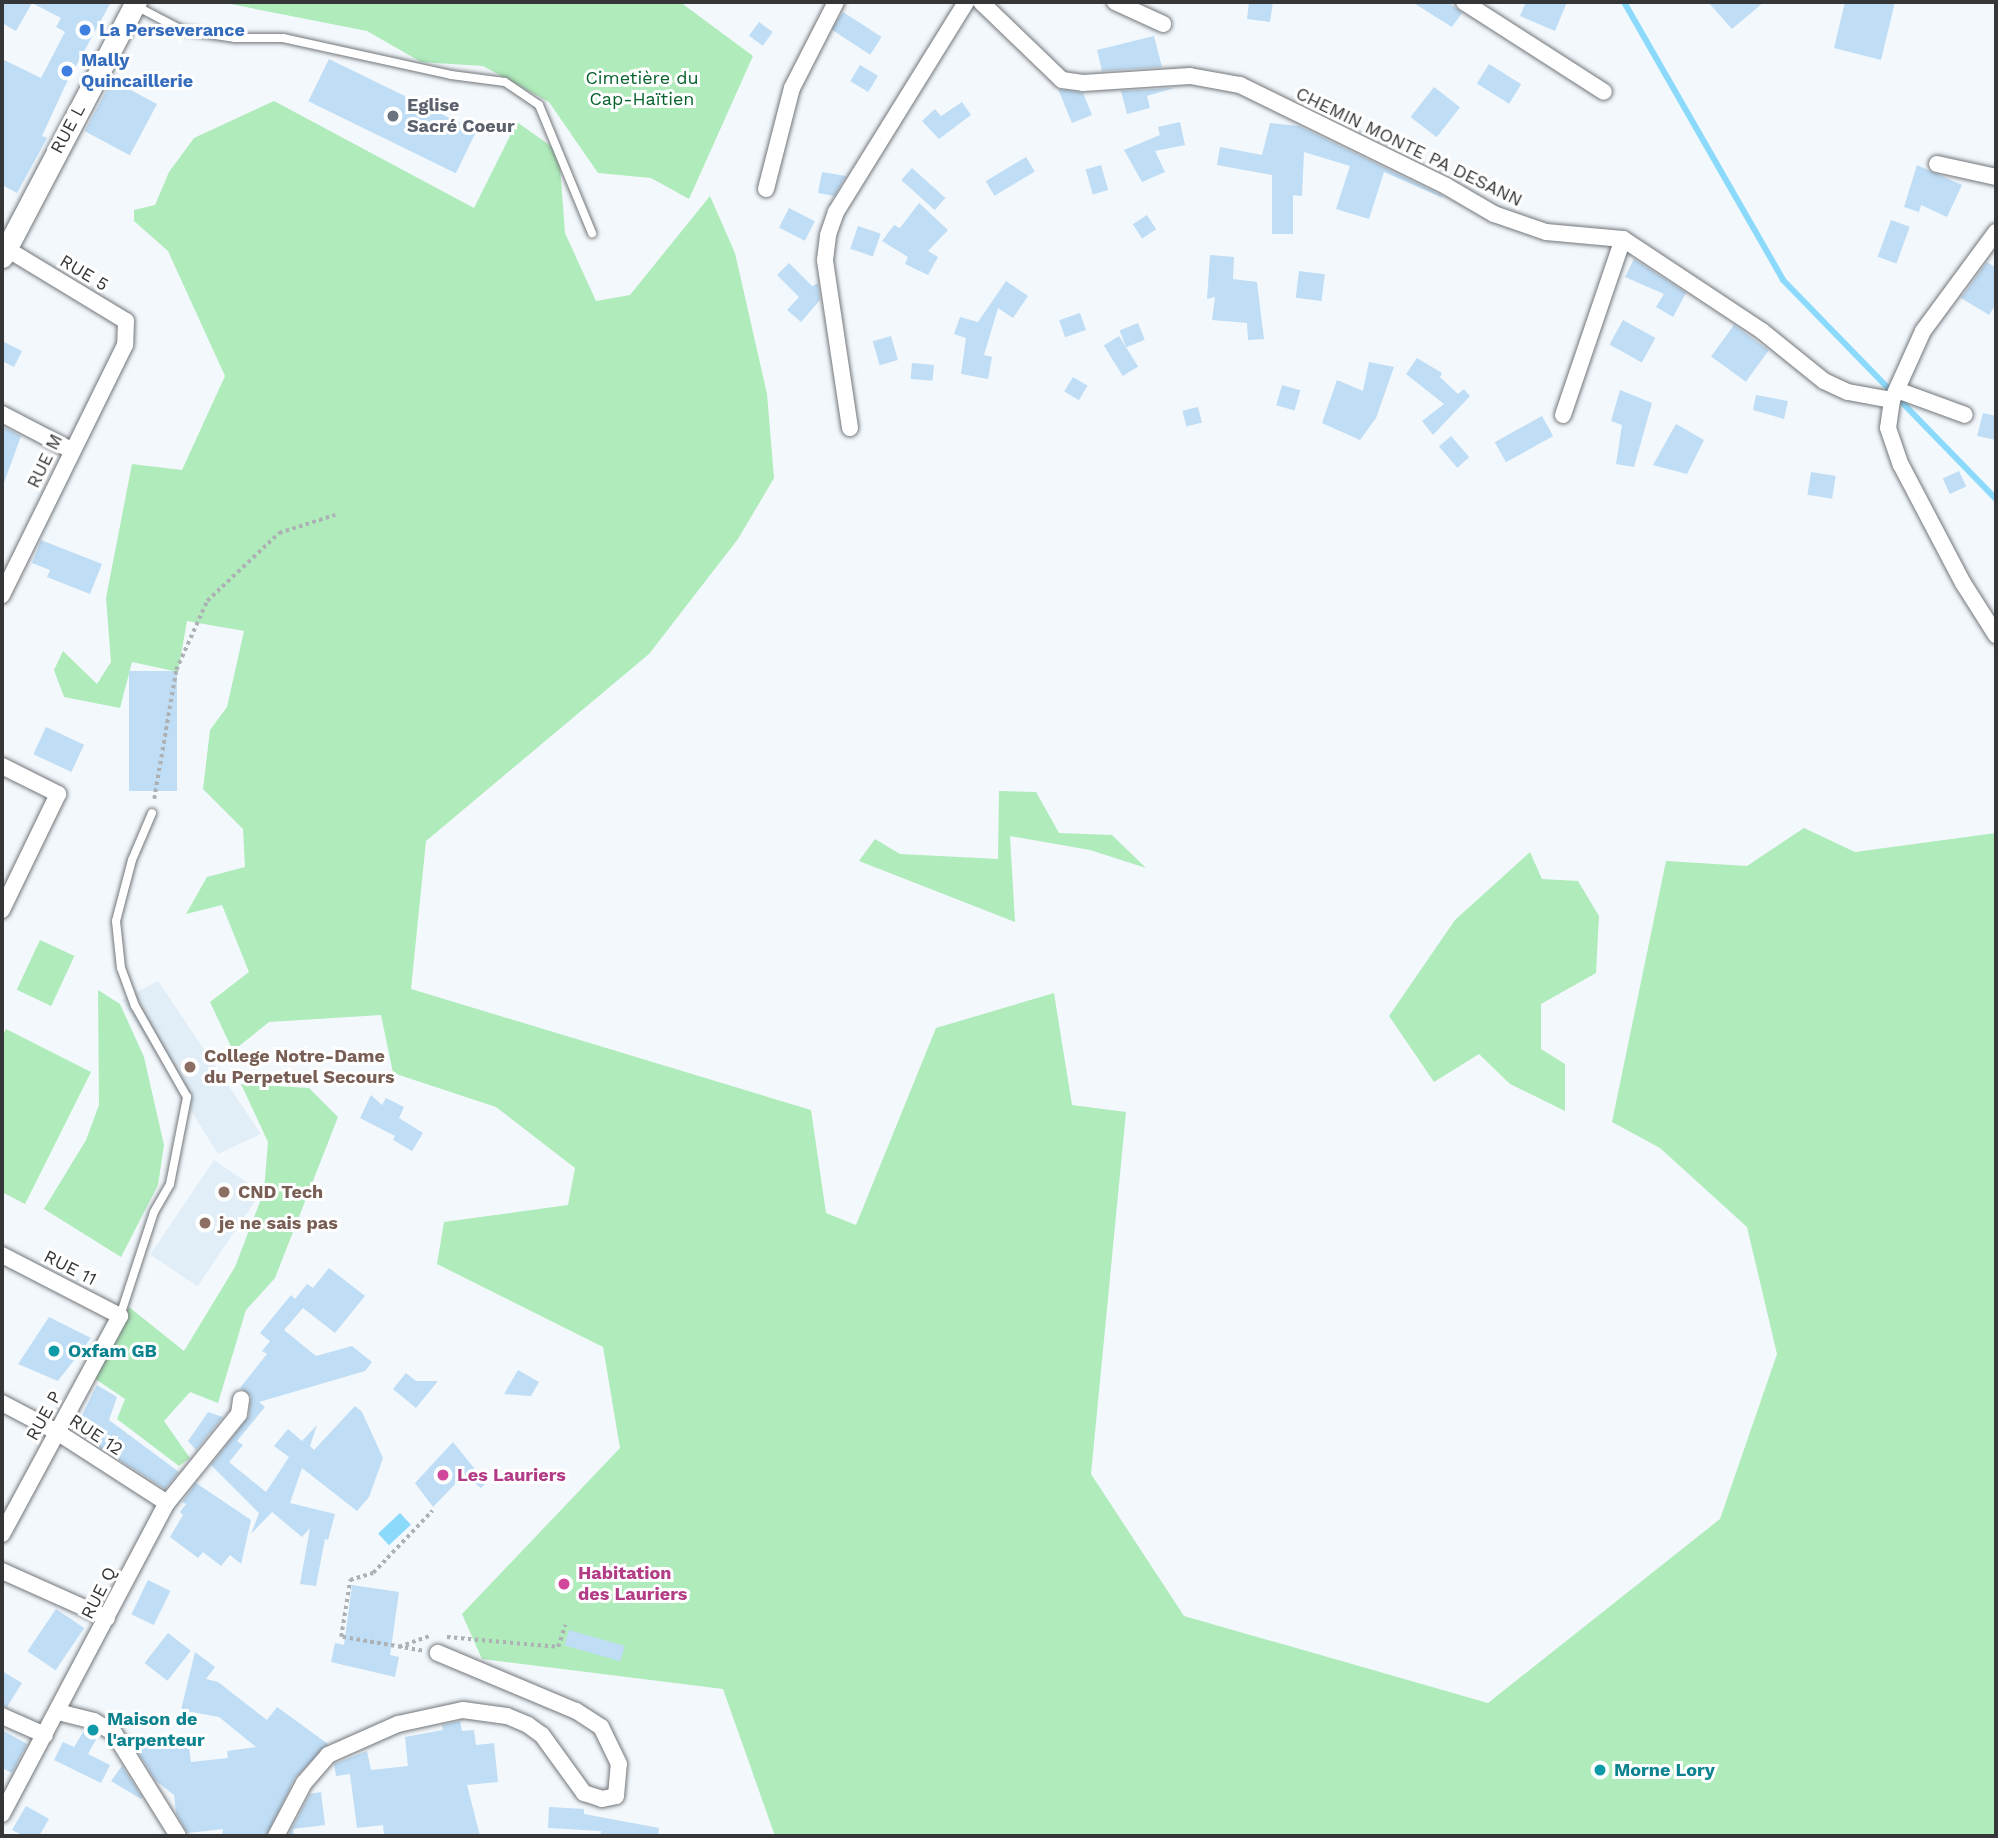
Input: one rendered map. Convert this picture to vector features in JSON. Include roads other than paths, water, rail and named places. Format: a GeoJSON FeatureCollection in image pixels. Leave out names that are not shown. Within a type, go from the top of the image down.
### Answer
{"type":"FeatureCollection","features":[{"type":"Feature","properties":{"kind":"street"},"geometry":{"type":"LineString","coordinates":[[766,189],[792,88],[836,2]]}},
{"type":"Feature","properties":{"kind":"street"},"geometry":{"type":"LineString","coordinates":[[850,428],[825,260],[828,235],[836,212],[965,2]]}},
{"type":"Feature","properties":{"kind":"street","name":"CHEMIN MONTE PA DESANN"},"geometry":{"type":"LineString","coordinates":[[981,2],[1062,80],[1083,83],[1190,76],[1240,85],[1447,186],[1494,214],[1546,232],[1623,239],[1762,331],[1824,381],[1848,392],[1894,395],[1965,415]]}},
{"type":"Feature","properties":{"kind":"street"},"geometry":{"type":"LineString","coordinates":[[1115,2],[1163,24]]}},
{"type":"Feature","properties":{"kind":"street"},"geometry":{"type":"LineString","coordinates":[[1464,2],[1604,92]]}},
{"type":"Feature","properties":{"kind":"street","name":"RUE L"},"geometry":{"type":"LineString","coordinates":[[3,250],[132,3]]}},
{"type":"Feature","properties":{"kind":"street"},"geometry":{"type":"LineString","coordinates":[[1937,164],[1996,177]]}},
{"type":"Feature","properties":{"kind":"street"},"geometry":{"type":"LineString","coordinates":[[1996,232],[1923,331],[1894,395],[1888,428],[1892,447],[1963,583],[1996,635]]}},
{"type":"Feature","properties":{"kind":"street"},"geometry":{"type":"LineString","coordinates":[[1563,415],[1623,239]]}},
{"type":"Feature","properties":{"kind":"street","name":"RUE 5"},"geometry":{"type":"LineString","coordinates":[[3,250],[126,321],[125,345]]}},
{"type":"Feature","properties":{"kind":"street","name":"RUE M"},"geometry":{"type":"LineString","coordinates":[[2,596],[71,450],[125,345]]}},
{"type":"Feature","properties":{"kind":"street"},"geometry":{"type":"LineString","coordinates":[[2,414],[71,450]]}},
{"type":"Feature","properties":{"kind":"street"},"geometry":{"type":"LineString","coordinates":[[2,766],[58,794],[2,910]]}},
{"type":"Feature","properties":{"kind":"street","name":"RUE 11"},"geometry":{"type":"LineString","coordinates":[[2,1255],[120,1316]]}},
{"type":"Feature","properties":{"kind":"street","name":"RUE P"},"geometry":{"type":"LineString","coordinates":[[2,1534],[120,1316]]}},
{"type":"Feature","properties":{"kind":"street","name":"RUE Q"},"geometry":{"type":"LineString","coordinates":[[2,1814],[167,1503],[239,1413],[241,1399]]}},
{"type":"Feature","properties":{"kind":"street","name":"RUE 12"},"geometry":{"type":"LineString","coordinates":[[2,1403],[57,1432],[167,1503]]}},
{"type":"Feature","properties":{"kind":"street"},"geometry":{"type":"LineString","coordinates":[[2,1571],[107,1618]]}},
{"type":"Feature","properties":{"kind":"street"},"geometry":{"type":"LineString","coordinates":[[276,1836],[304,1783],[328,1755],[398,1724],[463,1710],[507,1716],[528,1725],[542,1735],[584,1793],[602,1799],[615,1796],[619,1765],[601,1727],[576,1711],[438,1653]]}},
{"type":"Feature","properties":{"kind":"street"},"geometry":{"type":"LineString","coordinates":[[58,1712],[104,1726],[114,1734],[147,1780],[178,1836]]}},
{"type":"Feature","properties":{"kind":"street"},"geometry":{"type":"LineString","coordinates":[[2,1716],[45,1735]]}},
{"type":"Feature","properties":{"kind":"lane"},"geometry":{"type":"LineString","coordinates":[[132,3],[182,30],[235,38],[283,38],[451,75],[505,82],[539,105],[592,233]]}},
{"type":"Feature","properties":{"kind":"lane"},"geometry":{"type":"LineString","coordinates":[[120,1316],[154,1212],[170,1185],[187,1097],[135,1006],[121,968],[116,921],[132,860],[152,813]]}},
{"type":"Feature","properties":{"kind":"water"},"geometry":{"type":"Polygon","coordinates":[[[400,1513],[411,1525],[389,1545],[378,1533],[400,1513]]]}},
{"type":"Feature","properties":{"kind":"waterway"},"geometry":{"type":"LineString","coordinates":[[1624,2],[1783,280],[1996,499]]}},
{"type":"Feature","properties":{"kind":"place","name":"La Perseverance"},"geometry":{"type":"Point","coordinates":[85,30]}},
{"type":"Feature","properties":{"kind":"place","name":"Mally Quincaillerie"},"geometry":{"type":"Point","coordinates":[67,71]}},
{"type":"Feature","properties":{"kind":"place","name":"Eglise Sacré Coeur"},"geometry":{"type":"Point","coordinates":[393,116]}},
{"type":"Feature","properties":{"kind":"place","name":"College Notre-Dame du Perpetuel Secours"},"geometry":{"type":"Point","coordinates":[190,1067]}},
{"type":"Feature","properties":{"kind":"place","name":"CND Tech"},"geometry":{"type":"Point","coordinates":[224,1192]}},
{"type":"Feature","properties":{"kind":"place","name":"je ne sais pas"},"geometry":{"type":"Point","coordinates":[205,1223]}},
{"type":"Feature","properties":{"kind":"place","name":"Oxfam GB"},"geometry":{"type":"Point","coordinates":[54,1351]}},
{"type":"Feature","properties":{"kind":"place","name":"Les Lauriers"},"geometry":{"type":"Point","coordinates":[443,1475]}},
{"type":"Feature","properties":{"kind":"place","name":"Habitation des Lauriers"},"geometry":{"type":"Point","coordinates":[564,1584]}},
{"type":"Feature","properties":{"kind":"place","name":"Maison de l'arpenteur"},"geometry":{"type":"Point","coordinates":[93,1730]}},
{"type":"Feature","properties":{"kind":"place","name":"Morne Lory"},"geometry":{"type":"Point","coordinates":[1600,1770]}},
{"type":"Feature","properties":{"kind":"park label","name":"Cimetière du Cap-Haïtien"},"geometry":{"type":"Point","coordinates":[642,89]}}]}
